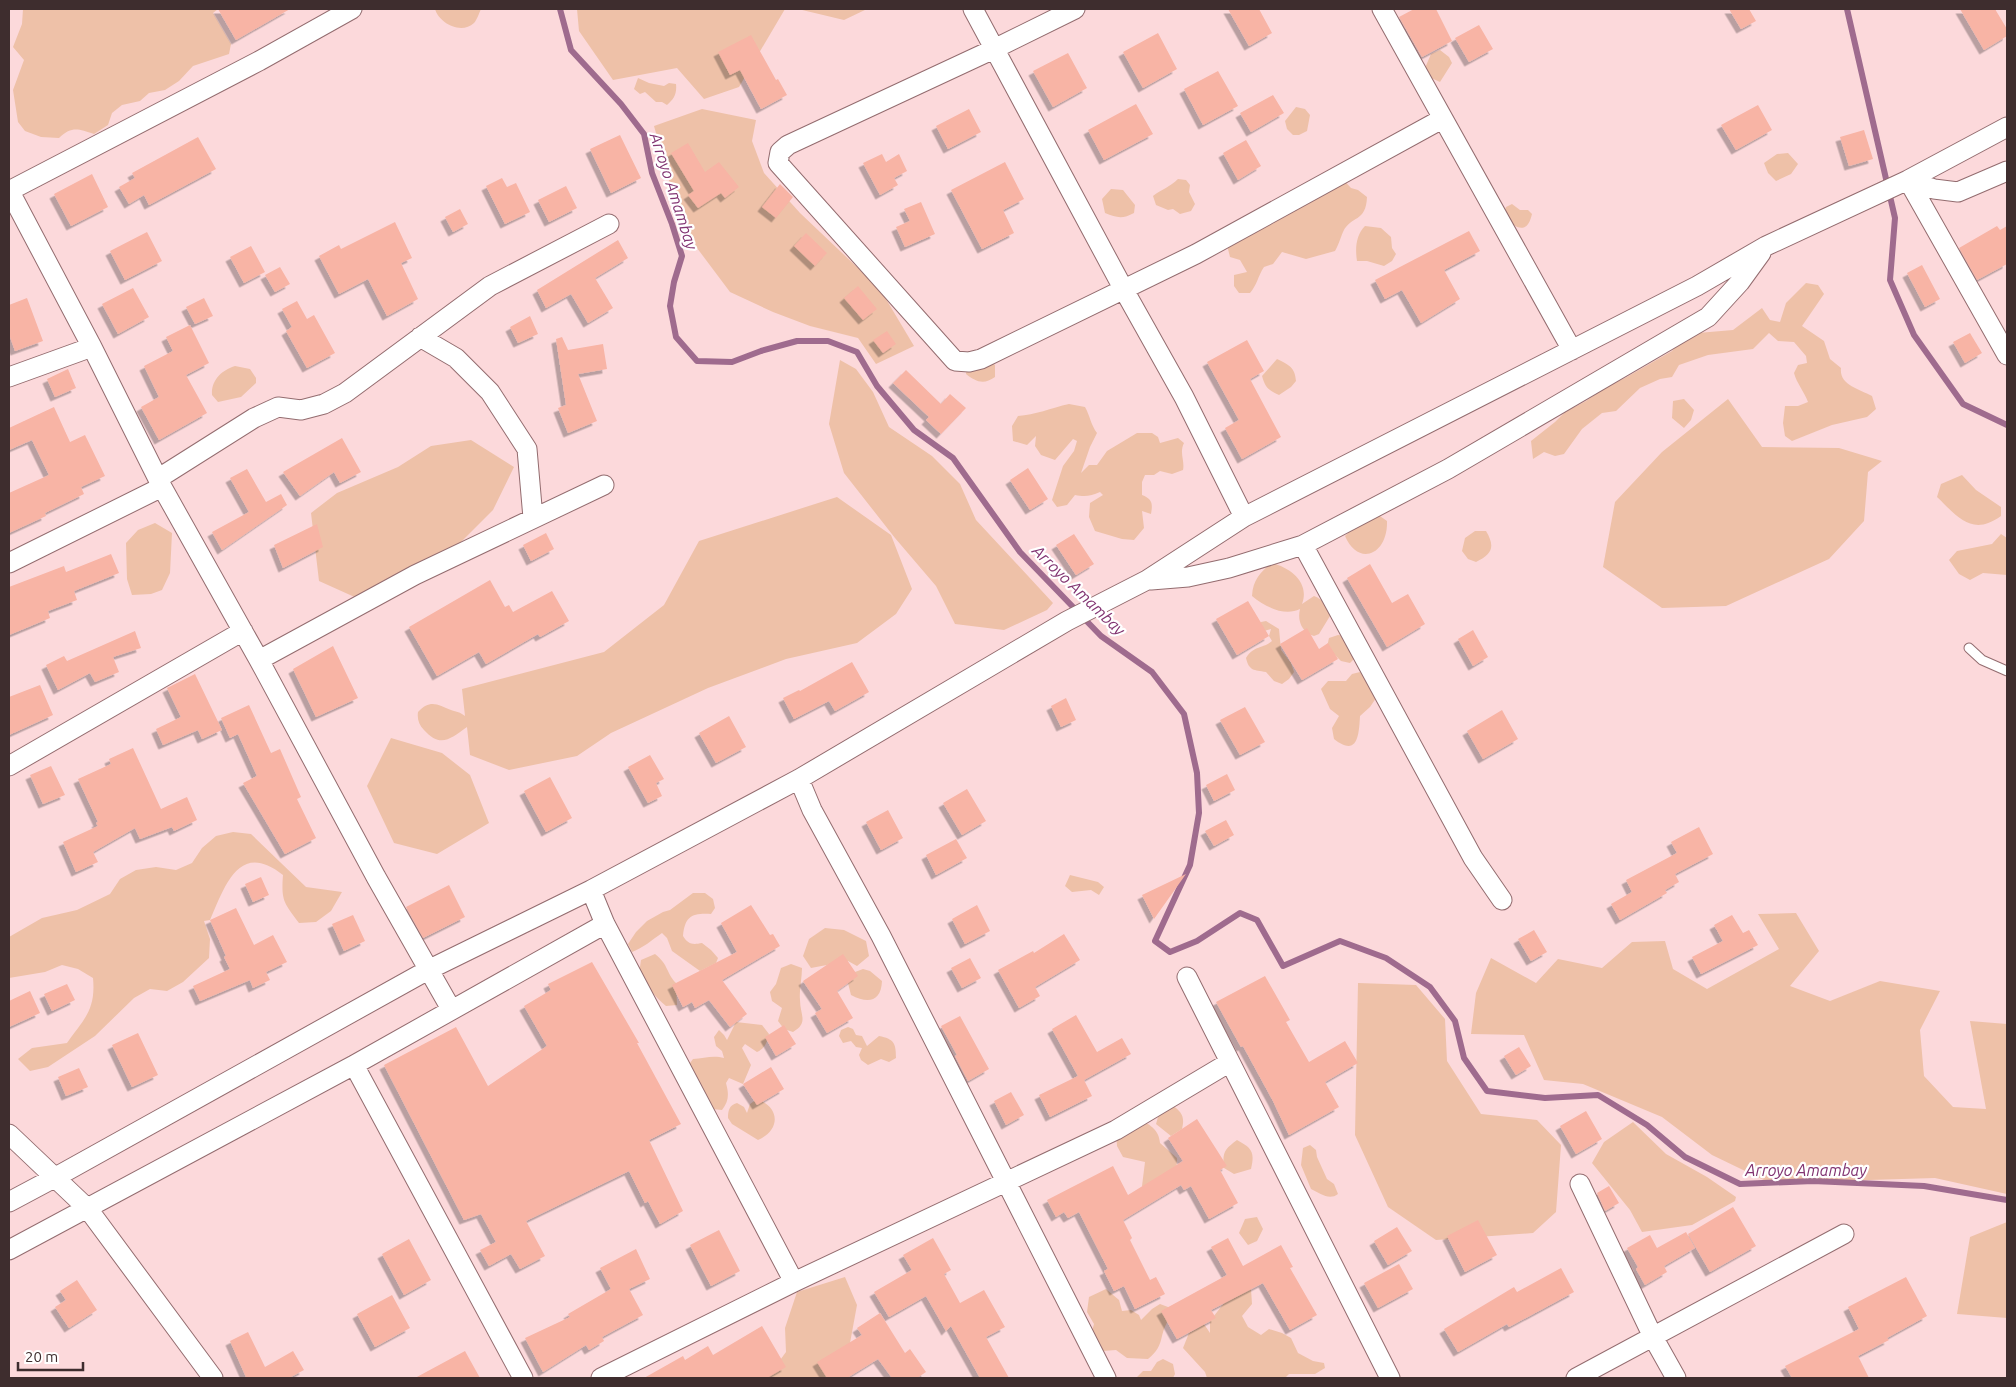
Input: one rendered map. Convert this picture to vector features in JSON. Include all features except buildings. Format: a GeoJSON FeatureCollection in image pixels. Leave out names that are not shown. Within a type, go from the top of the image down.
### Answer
{"type":"FeatureCollection","features":[{"type":"Feature","properties":{"kind":"street"},"geometry":{"type":"LineString","coordinates":[[352,9],[259,61],[9,191],[92,347],[160,483],[451,1009]]}},
{"type":"Feature","properties":{"kind":"street"},"geometry":{"type":"LineString","coordinates":[[973,9],[1124,290],[1184,397],[1244,518]]}},
{"type":"Feature","properties":{"kind":"street"},"geometry":{"type":"LineString","coordinates":[[1075,9],[788,145],[780,152],[778,163],[955,361],[969,362],[981,360],[1124,290],[1196,254],[1442,119]]}},
{"type":"Feature","properties":{"kind":"street"},"geometry":{"type":"LineString","coordinates":[[1382,9],[1572,350]]}},
{"type":"Feature","properties":{"kind":"street"},"geometry":{"type":"LineString","coordinates":[[9,1202],[428,970],[591,890],[799,779],[1067,621],[1147,580],[1244,518],[1697,286],[1766,246],[1901,183],[2007,127]]}},
{"type":"Feature","properties":{"kind":"street"},"geometry":{"type":"LineString","coordinates":[[1901,183],[1958,192],[2007,171]]}},
{"type":"Feature","properties":{"kind":"street"},"geometry":{"type":"LineString","coordinates":[[1901,183],[2007,355]]}},
{"type":"Feature","properties":{"kind":"street"},"geometry":{"type":"LineString","coordinates":[[9,563],[160,483],[254,418],[278,407],[301,410],[324,404],[345,393],[490,286],[609,224]]}},
{"type":"Feature","properties":{"kind":"street"},"geometry":{"type":"LineString","coordinates":[[1147,580],[1188,576],[1229,568],[1303,545],[1448,469],[1708,317],[1740,282],[1766,246]]}},
{"type":"Feature","properties":{"kind":"street"},"geometry":{"type":"LineString","coordinates":[[420,337],[456,358],[490,392],[527,449],[533,518]]}},
{"type":"Feature","properties":{"kind":"street"},"geometry":{"type":"LineString","coordinates":[[9,377],[92,347]]}},
{"type":"Feature","properties":{"kind":"street"},"geometry":{"type":"LineString","coordinates":[[259,660],[415,575],[604,485]]}},
{"type":"Feature","properties":{"kind":"street"},"geometry":{"type":"LineString","coordinates":[[1303,545],[1473,858],[1502,900]]}},
{"type":"Feature","properties":{"kind":"street"},"geometry":{"type":"LineString","coordinates":[[9,766],[243,632]]}},
{"type":"Feature","properties":{"kind":"street"},"geometry":{"type":"LineString","coordinates":[[799,779],[812,810],[881,936],[1106,1378]]}},
{"type":"Feature","properties":{"kind":"street"},"geometry":{"type":"LineString","coordinates":[[591,890],[605,924],[794,1282]]}},
{"type":"Feature","properties":{"kind":"street"},"geometry":{"type":"LineString","coordinates":[[9,1250],[354,1065],[605,924]]}},
{"type":"Feature","properties":{"kind":"street"},"geometry":{"type":"LineString","coordinates":[[1187,978],[1390,1378]]}},
{"type":"Feature","properties":{"kind":"street"},"geometry":{"type":"LineString","coordinates":[[600,1378],[794,1282],[1116,1130],[1230,1062]]}},
{"type":"Feature","properties":{"kind":"street"},"geometry":{"type":"LineString","coordinates":[[354,1065],[523,1378]]}},
{"type":"Feature","properties":{"kind":"street"},"geometry":{"type":"LineString","coordinates":[[9,1134],[88,1209],[213,1378]]}},
{"type":"Feature","properties":{"kind":"street"},"geometry":{"type":"LineString","coordinates":[[1580,1184],[1653,1337],[1676,1378]]}},
{"type":"Feature","properties":{"kind":"street"},"geometry":{"type":"LineString","coordinates":[[1576,1378],[1844,1234]]}},
{"type":"Feature","properties":{"kind":"lane"},"geometry":{"type":"LineString","coordinates":[[1969,648],[1982,660],[2007,671]]}},
{"type":"Feature","properties":{"kind":"shaded area"},"geometry":{"type":"Polygon","coordinates":[[[23,9],[218,9],[213,13],[231,44],[229,54],[193,66],[179,81],[165,90],[149,93],[140,101],[122,105],[112,113],[108,125],[94,134],[72,130],[59,138],[41,137],[25,131],[18,122],[13,90],[24,60],[13,47],[22,24],[23,9]]]}},
{"type":"Feature","properties":{"kind":"shaded area"},"geometry":{"type":"Polygon","coordinates":[[[435,9],[481,9],[474,23],[463,28],[457,28],[441,19],[435,9]]]}},
{"type":"Feature","properties":{"kind":"shaded area"},"geometry":{"type":"Polygon","coordinates":[[[577,9],[785,9],[739,87],[704,99],[677,68],[613,80],[579,31],[577,9]]]}},
{"type":"Feature","properties":{"kind":"shaded area"},"geometry":{"type":"Polygon","coordinates":[[[798,9],[867,9],[844,20],[798,9]]]}},
{"type":"Feature","properties":{"kind":"shaded area"},"geometry":{"type":"Polygon","coordinates":[[[1440,50],[1449,57],[1452,63],[1440,82],[1429,77],[1425,68],[1431,54],[1440,50]]]}},
{"type":"Feature","properties":{"kind":"shaded area"},"geometry":{"type":"Polygon","coordinates":[[[638,78],[649,83],[664,86],[669,83],[676,84],[675,96],[667,105],[662,102],[656,102],[645,92],[640,94],[634,89],[638,78]]]}},
{"type":"Feature","properties":{"kind":"shaded area"},"geometry":{"type":"Polygon","coordinates":[[[1296,107],[1305,109],[1310,115],[1307,131],[1299,135],[1293,135],[1287,129],[1285,121],[1296,107]]]}},
{"type":"Feature","properties":{"kind":"shaded area"},"geometry":{"type":"Polygon","coordinates":[[[702,109],[756,120],[752,141],[764,173],[800,213],[880,289],[914,346],[876,364],[858,338],[810,326],[773,312],[730,292],[682,228],[654,126],[702,109]]]}},
{"type":"Feature","properties":{"kind":"shaded area"},"geometry":{"type":"Polygon","coordinates":[[[1788,153],[1798,164],[1791,174],[1776,181],[1768,173],[1764,163],[1777,154],[1788,153]]]}},
{"type":"Feature","properties":{"kind":"shaded area"},"geometry":{"type":"Polygon","coordinates":[[[1339,175],[1351,188],[1358,190],[1367,197],[1364,211],[1346,227],[1335,251],[1306,259],[1282,252],[1273,264],[1264,267],[1250,293],[1239,293],[1234,286],[1234,275],[1247,272],[1240,260],[1230,257],[1227,245],[1261,223],[1273,224],[1282,207],[1339,175]]]}},
{"type":"Feature","properties":{"kind":"shaded area"},"geometry":{"type":"Polygon","coordinates":[[[1178,179],[1186,180],[1190,185],[1189,192],[1195,204],[1191,211],[1180,214],[1173,209],[1168,210],[1156,205],[1153,196],[1178,179]]]}},
{"type":"Feature","properties":{"kind":"shaded area"},"geometry":{"type":"Polygon","coordinates":[[[1111,189],[1123,190],[1135,205],[1134,213],[1120,217],[1105,213],[1102,199],[1111,189]]]}},
{"type":"Feature","properties":{"kind":"shaded area"},"geometry":{"type":"Polygon","coordinates":[[[1512,204],[1520,210],[1528,210],[1532,214],[1530,221],[1524,227],[1520,228],[1512,224],[1503,216],[1506,207],[1512,204]]]}},
{"type":"Feature","properties":{"kind":"shaded area"},"geometry":{"type":"Polygon","coordinates":[[[1365,226],[1381,228],[1391,237],[1392,248],[1396,254],[1392,261],[1384,266],[1367,261],[1357,261],[1357,242],[1365,226]]]}},
{"type":"Feature","properties":{"kind":"shaded area"},"geometry":{"type":"Polygon","coordinates":[[[1806,283],[1818,285],[1824,294],[1802,326],[1824,341],[1830,359],[1841,368],[1843,379],[1856,389],[1872,396],[1876,409],[1867,417],[1832,425],[1792,441],[1785,436],[1783,423],[1785,406],[1798,406],[1808,402],[1794,373],[1798,365],[1807,363],[1806,356],[1794,342],[1778,341],[1769,333],[1753,349],[1708,355],[1679,365],[1672,377],[1660,379],[1640,388],[1616,411],[1602,413],[1582,429],[1564,454],[1555,456],[1544,452],[1533,459],[1531,441],[1565,412],[1672,351],[1686,334],[1733,330],[1762,308],[1770,320],[1780,322],[1786,303],[1806,283]]]}},
{"type":"Feature","properties":{"kind":"shaded area"},"geometry":{"type":"Polygon","coordinates":[[[985,357],[995,365],[995,377],[980,382],[966,374],[967,365],[985,357]]]}},
{"type":"Feature","properties":{"kind":"shaded area"},"geometry":{"type":"Polygon","coordinates":[[[1277,359],[1291,367],[1296,381],[1279,395],[1268,388],[1262,376],[1277,359]]]}},
{"type":"Feature","properties":{"kind":"shaded area"},"geometry":{"type":"Polygon","coordinates":[[[840,360],[856,369],[873,392],[889,427],[932,456],[960,484],[976,520],[1053,603],[1047,610],[1004,630],[955,624],[936,586],[844,473],[829,424],[840,360]]]}},
{"type":"Feature","properties":{"kind":"shaded area"},"geometry":{"type":"Polygon","coordinates":[[[235,366],[250,369],[256,378],[256,383],[241,397],[218,402],[212,395],[215,380],[226,370],[235,366]]]}},
{"type":"Feature","properties":{"kind":"shaded area"},"geometry":{"type":"Polygon","coordinates":[[[1684,399],[1694,410],[1691,420],[1684,428],[1672,418],[1673,401],[1684,399]]]}},
{"type":"Feature","properties":{"kind":"shaded area"},"geometry":{"type":"Polygon","coordinates":[[[1728,399],[1762,447],[1839,448],[1882,461],[1868,472],[1864,521],[1829,559],[1726,606],[1662,608],[1603,567],[1615,502],[1662,452],[1728,399]]]}},
{"type":"Feature","properties":{"kind":"shaded area"},"geometry":{"type":"Polygon","coordinates":[[[1069,404],[1085,407],[1097,433],[1081,473],[1089,465],[1097,465],[1107,451],[1137,433],[1152,433],[1158,437],[1160,443],[1178,438],[1184,443],[1182,450],[1183,470],[1172,474],[1160,471],[1154,475],[1145,475],[1142,482],[1142,495],[1151,502],[1151,514],[1142,511],[1144,528],[1134,540],[1122,539],[1095,531],[1089,517],[1090,503],[1103,495],[1100,492],[1088,496],[1075,495],[1067,505],[1057,507],[1052,500],[1063,466],[1074,451],[1077,441],[1073,439],[1055,460],[1041,455],[1035,446],[1036,436],[1027,445],[1013,441],[1012,426],[1018,416],[1069,404]]]}},
{"type":"Feature","properties":{"kind":"shaded area"},"geometry":{"type":"Polygon","coordinates":[[[471,440],[514,467],[493,510],[433,570],[359,599],[319,581],[311,513],[337,493],[398,467],[431,446],[471,440]]]}},
{"type":"Feature","properties":{"kind":"shaded area"},"geometry":{"type":"Polygon","coordinates":[[[1962,475],[1976,490],[2001,507],[2001,516],[1982,525],[1966,522],[1937,497],[1941,484],[1962,475]]]}},
{"type":"Feature","properties":{"kind":"shaded area"},"geometry":{"type":"Polygon","coordinates":[[[837,497],[891,535],[912,589],[896,614],[857,643],[786,659],[708,688],[611,733],[577,756],[509,770],[470,755],[467,727],[446,740],[430,736],[422,728],[418,712],[427,705],[439,705],[465,716],[462,689],[604,652],[664,605],[699,541],[837,497]]]}},
{"type":"Feature","properties":{"kind":"shaded area"},"geometry":{"type":"Polygon","coordinates":[[[1377,514],[1387,521],[1383,542],[1378,549],[1371,553],[1357,552],[1345,536],[1355,526],[1377,514]]]}},
{"type":"Feature","properties":{"kind":"shaded area"},"geometry":{"type":"Polygon","coordinates":[[[155,523],[172,533],[170,573],[162,590],[151,594],[132,595],[127,579],[126,543],[138,530],[155,523]]]}},
{"type":"Feature","properties":{"kind":"shaded area"},"geometry":{"type":"Polygon","coordinates":[[[1475,531],[1486,531],[1491,541],[1489,553],[1476,562],[1468,559],[1462,551],[1465,538],[1475,531]]]}},
{"type":"Feature","properties":{"kind":"shaded area"},"geometry":{"type":"Polygon","coordinates":[[[2001,534],[2007,538],[2007,575],[1983,573],[1970,580],[1959,574],[1949,560],[1957,551],[1992,544],[2001,534]]]}},
{"type":"Feature","properties":{"kind":"shaded area"},"geometry":{"type":"Polygon","coordinates":[[[1272,563],[1279,565],[1297,577],[1303,589],[1302,604],[1314,596],[1325,604],[1330,616],[1319,634],[1314,636],[1306,632],[1301,626],[1300,609],[1287,612],[1281,611],[1268,607],[1252,596],[1258,577],[1272,563]]]}},
{"type":"Feature","properties":{"kind":"shaded area"},"geometry":{"type":"Polygon","coordinates":[[[1266,621],[1279,629],[1281,650],[1291,663],[1294,672],[1282,684],[1274,681],[1266,672],[1250,668],[1247,662],[1246,658],[1252,651],[1272,641],[1269,636],[1271,629],[1264,631],[1259,626],[1261,622],[1266,621]]]}},
{"type":"Feature","properties":{"kind":"shaded area"},"geometry":{"type":"Polygon","coordinates":[[[1338,635],[1346,636],[1358,655],[1350,663],[1341,661],[1327,647],[1329,638],[1338,635]]]}},
{"type":"Feature","properties":{"kind":"shaded area"},"geometry":{"type":"Polygon","coordinates":[[[1360,672],[1372,682],[1376,698],[1360,716],[1356,741],[1353,745],[1348,746],[1334,739],[1332,728],[1339,716],[1330,709],[1321,689],[1328,681],[1346,681],[1352,674],[1360,672]]]}},
{"type":"Feature","properties":{"kind":"shaded area"},"geometry":{"type":"Polygon","coordinates":[[[391,738],[442,753],[470,775],[489,823],[437,854],[394,843],[367,786],[391,738]]]}},
{"type":"Feature","properties":{"kind":"shaded area"},"geometry":{"type":"Polygon","coordinates":[[[233,832],[251,834],[306,887],[342,892],[331,911],[316,922],[299,923],[290,911],[283,896],[283,875],[268,865],[255,862],[245,865],[228,882],[210,920],[204,921],[210,939],[209,958],[183,982],[167,991],[150,989],[134,998],[95,1036],[48,1067],[30,1071],[18,1059],[32,1048],[67,1043],[88,1014],[93,998],[93,978],[78,969],[62,965],[45,972],[9,978],[9,937],[42,918],[77,910],[110,894],[120,879],[136,870],[156,867],[176,870],[192,863],[202,848],[216,836],[233,832]]]}},
{"type":"Feature","properties":{"kind":"shaded area"},"geometry":{"type":"Polygon","coordinates":[[[1070,875],[1098,882],[1104,887],[1099,895],[1091,890],[1072,892],[1065,886],[1070,875]]]}},
{"type":"Feature","properties":{"kind":"shaded area"},"geometry":{"type":"Polygon","coordinates":[[[693,893],[705,893],[713,899],[715,908],[711,914],[699,914],[691,917],[686,924],[683,936],[693,944],[702,943],[711,950],[718,958],[716,963],[700,971],[672,951],[667,938],[662,933],[632,952],[628,944],[647,921],[670,910],[693,893]]]}},
{"type":"Feature","properties":{"kind":"shaded area"},"geometry":{"type":"Polygon","coordinates":[[[1796,913],[1819,951],[1790,986],[1830,1001],[1880,981],[1940,991],[1920,1030],[1924,1076],[1953,1107],[1986,1109],[1970,1021],[2007,1024],[2007,1194],[1935,1178],[1770,1183],[1712,1155],[1662,1117],[1583,1084],[1544,1080],[1524,1035],[1471,1034],[1476,993],[1491,958],[1536,983],[1558,959],[1602,968],[1632,942],[1665,941],[1673,969],[1707,989],[1779,949],[1758,914],[1796,913]]]}},
{"type":"Feature","properties":{"kind":"shaded area"},"geometry":{"type":"Polygon","coordinates":[[[825,928],[844,930],[866,941],[869,956],[857,966],[848,961],[811,968],[803,956],[809,939],[825,928]]]}},
{"type":"Feature","properties":{"kind":"shaded area"},"geometry":{"type":"Polygon","coordinates":[[[655,954],[663,962],[676,983],[677,1005],[666,1006],[651,991],[639,974],[641,960],[655,954]]]}},
{"type":"Feature","properties":{"kind":"shaded area"},"geometry":{"type":"Polygon","coordinates":[[[791,964],[802,968],[800,1005],[802,1022],[798,1029],[793,1032],[784,1029],[778,1021],[782,1008],[772,1001],[770,992],[776,984],[781,968],[791,964]]]}},
{"type":"Feature","properties":{"kind":"shaded area"},"geometry":{"type":"Polygon","coordinates":[[[863,969],[870,971],[882,981],[879,993],[876,997],[868,1000],[851,995],[848,983],[855,972],[863,969]]]}},
{"type":"Feature","properties":{"kind":"shaded area"},"geometry":{"type":"Polygon","coordinates":[[[1358,983],[1416,985],[1445,1019],[1447,1061],[1481,1114],[1537,1120],[1561,1145],[1556,1212],[1533,1233],[1436,1240],[1388,1207],[1355,1135],[1358,983]]]}},
{"type":"Feature","properties":{"kind":"shaded area"},"geometry":{"type":"Polygon","coordinates":[[[736,1022],[762,1025],[769,1034],[764,1047],[757,1052],[745,1044],[742,1048],[751,1065],[743,1084],[729,1078],[726,1083],[728,1097],[726,1104],[722,1110],[712,1109],[687,1067],[693,1059],[724,1058],[722,1051],[716,1046],[714,1037],[719,1030],[727,1040],[736,1022]]]}},
{"type":"Feature","properties":{"kind":"shaded area"},"geometry":{"type":"Polygon","coordinates":[[[848,1027],[853,1029],[856,1035],[862,1036],[867,1046],[879,1036],[891,1040],[895,1045],[896,1058],[889,1062],[881,1059],[868,1065],[861,1060],[859,1055],[862,1048],[856,1047],[851,1041],[843,1043],[839,1036],[841,1030],[848,1027]]]}},
{"type":"Feature","properties":{"kind":"shaded area"},"geometry":{"type":"Polygon","coordinates":[[[757,1099],[770,1107],[775,1119],[771,1130],[766,1136],[758,1140],[732,1124],[728,1118],[732,1105],[737,1103],[744,1107],[747,1113],[750,1104],[757,1099]]]}},
{"type":"Feature","properties":{"kind":"shaded area"},"geometry":{"type":"Polygon","coordinates":[[[1172,1105],[1178,1110],[1183,1121],[1182,1129],[1171,1136],[1156,1124],[1160,1110],[1172,1105]]]}},
{"type":"Feature","properties":{"kind":"shaded area"},"geometry":{"type":"Polygon","coordinates":[[[1137,1118],[1153,1128],[1158,1134],[1160,1143],[1177,1158],[1174,1173],[1160,1194],[1142,1186],[1145,1162],[1123,1157],[1117,1146],[1116,1130],[1137,1118]]]}},
{"type":"Feature","properties":{"kind":"shaded area"},"geometry":{"type":"Polygon","coordinates":[[[1633,1122],[1666,1154],[1707,1177],[1736,1197],[1735,1201],[1692,1225],[1642,1232],[1630,1210],[1592,1163],[1604,1142],[1633,1122]]]}},
{"type":"Feature","properties":{"kind":"shaded area"},"geometry":{"type":"Polygon","coordinates":[[[1237,1140],[1249,1148],[1253,1158],[1251,1169],[1234,1174],[1224,1168],[1224,1154],[1237,1140]]]}},
{"type":"Feature","properties":{"kind":"shaded area"},"geometry":{"type":"Polygon","coordinates":[[[1310,1145],[1316,1150],[1317,1157],[1327,1179],[1334,1184],[1338,1194],[1335,1196],[1324,1196],[1311,1189],[1301,1165],[1303,1148],[1310,1145]]]}},
{"type":"Feature","properties":{"kind":"shaded area"},"geometry":{"type":"Polygon","coordinates":[[[1257,1217],[1263,1229],[1257,1241],[1248,1245],[1239,1233],[1245,1219],[1257,1217]]]}},
{"type":"Feature","properties":{"kind":"shaded area"},"geometry":{"type":"Polygon","coordinates":[[[2007,1222],[2007,1318],[1957,1314],[1970,1237],[2007,1222]]]}},
{"type":"Feature","properties":{"kind":"shaded area"},"geometry":{"type":"Polygon","coordinates":[[[845,1277],[857,1305],[850,1343],[826,1378],[767,1378],[786,1352],[785,1328],[797,1292],[845,1277]]]}},
{"type":"Feature","properties":{"kind":"shaded area"},"geometry":{"type":"Polygon","coordinates":[[[1106,1289],[1119,1300],[1122,1311],[1131,1310],[1139,1315],[1141,1320],[1160,1304],[1168,1307],[1171,1317],[1164,1329],[1158,1349],[1148,1359],[1127,1358],[1116,1350],[1103,1351],[1092,1331],[1094,1324],[1087,1312],[1089,1297],[1106,1289]]]}},
{"type":"Feature","properties":{"kind":"shaded area"},"geometry":{"type":"Polygon","coordinates":[[[1251,1289],[1252,1304],[1242,1316],[1248,1327],[1261,1335],[1269,1329],[1282,1333],[1291,1338],[1298,1353],[1313,1361],[1324,1363],[1325,1368],[1315,1374],[1289,1374],[1285,1378],[1207,1378],[1205,1372],[1183,1348],[1189,1333],[1204,1324],[1210,1333],[1210,1321],[1224,1303],[1251,1289]]]}},
{"type":"Feature","properties":{"kind":"shaded area"},"geometry":{"type":"Polygon","coordinates":[[[1163,1359],[1173,1364],[1175,1374],[1173,1378],[1136,1378],[1143,1371],[1151,1371],[1157,1362],[1163,1359]]]}},
{"type":"Feature","properties":{"kind":"waterway","name":"Arroyo Amambay"},"geometry":{"type":"LineString","coordinates":[[560,9],[571,50],[621,104],[644,134],[652,173],[682,256],[674,282],[670,306],[676,337],[697,361],[732,362],[761,351],[797,341],[828,341],[857,352],[877,386],[914,430],[953,458],[1020,552],[1101,636],[1152,672],[1184,714],[1197,773],[1199,813],[1190,865],[1155,941],[1170,952],[1197,941],[1240,913],[1257,920],[1283,966],[1340,941],[1386,958],[1430,987],[1455,1021],[1464,1058],[1487,1091],[1545,1098],[1598,1095],[1647,1125],[1685,1157],[1740,1184],[1813,1181],[1924,1186],[2007,1200]]}},
{"type":"Feature","properties":{"kind":"waterway"},"geometry":{"type":"LineString","coordinates":[[1847,9],[1895,218],[1890,280],[1914,335],[1963,404],[2007,425]]}}]}
